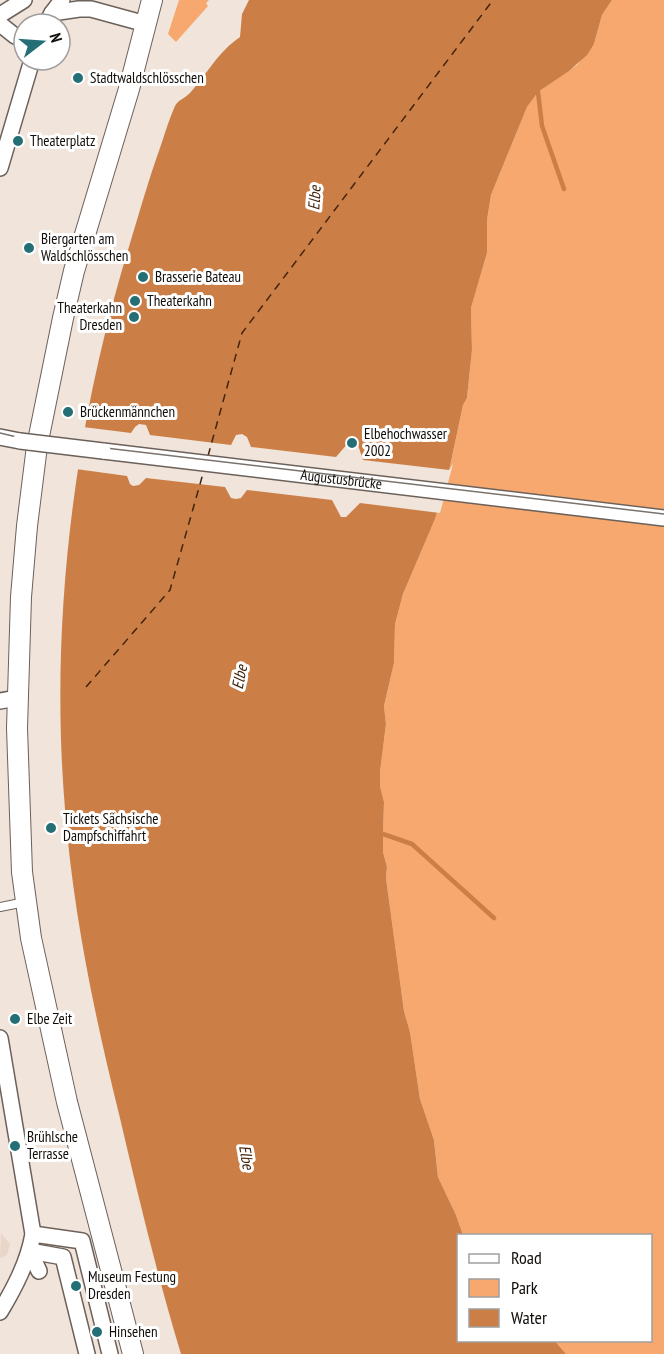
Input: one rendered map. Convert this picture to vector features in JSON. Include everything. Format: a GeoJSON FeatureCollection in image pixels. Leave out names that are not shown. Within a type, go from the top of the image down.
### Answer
{"type":"FeatureCollection","features":[{"type":"Feature","properties":{"kind":"main road"},"geometry":{"type":"LineString","coordinates":[[133,1354],[67,1102],[45,1006],[25,902],[19,808],[5,699],[22,585],[37,446],[68,295],[136,63],[152,0]]}},
{"type":"Feature","properties":{"kind":"street"},"geometry":{"type":"LineString","coordinates":[[0,15],[24,0]]}},
{"type":"Feature","properties":{"kind":"street"},"geometry":{"type":"LineString","coordinates":[[69,12],[91,9],[146,24]]}},
{"type":"Feature","properties":{"kind":"street"},"geometry":{"type":"LineString","coordinates":[[0,24],[12,34]]}},
{"type":"Feature","properties":{"kind":"street"},"geometry":{"type":"LineString","coordinates":[[0,168],[29,72]]}},
{"type":"Feature","properties":{"kind":"street","name":"Augustusbrücke"},"geometry":{"type":"LineString","coordinates":[[0,437],[664,518]]}},
{"type":"Feature","properties":{"kind":"street"},"geometry":{"type":"LineString","coordinates":[[0,1038],[33,1234],[30,1251],[15,1287],[0,1312]]}},
{"type":"Feature","properties":{"kind":"street"},"geometry":{"type":"LineString","coordinates":[[33,1234],[82,1241],[75,1258],[76,1282]]}},
{"type":"Feature","properties":{"kind":"street"},"geometry":{"type":"LineString","coordinates":[[30,1251],[75,1258]]}},
{"type":"Feature","properties":{"kind":"street"},"geometry":{"type":"LineString","coordinates":[[30,1251],[39,1271]]}},
{"type":"Feature","properties":{"kind":"street"},"geometry":{"type":"LineString","coordinates":[[75,1258],[87,1354]]}},
{"type":"Feature","properties":{"kind":"street"},"geometry":{"type":"LineString","coordinates":[[75,1258],[110,1354]]}},
{"type":"Feature","properties":{"kind":"lane"},"geometry":{"type":"LineString","coordinates":[[0,907],[25,902]]}},
{"type":"Feature","properties":{"kind":"shaded area"},"geometry":{"type":"Polygon","coordinates":[[[1,1233],[10,1244],[7,1255],[0,1258],[1,1233]]]}},
{"type":"Feature","properties":{"kind":"green space"},"geometry":{"type":"Polygon","coordinates":[[[179,0],[209,0],[206,3],[208,6],[176,42],[168,34],[179,0]]]}},
{"type":"Feature","properties":{"kind":"green space"},"geometry":{"type":"Polygon","coordinates":[[[612,0],[664,0],[664,1354],[566,1354],[556,1342],[652,1342],[652,1234],[463,1234],[438,1177],[434,1140],[420,1099],[410,1032],[404,1011],[386,878],[387,867],[383,852],[384,802],[380,786],[380,772],[386,724],[384,706],[394,663],[395,624],[403,594],[435,519],[449,471],[463,405],[467,398],[472,350],[471,308],[487,253],[487,220],[491,195],[527,107],[538,92],[577,65],[594,44],[602,15],[612,0]]]}},
{"type":"Feature","properties":{"kind":"water","name":"Elbe"},"geometry":{"type":"Polygon","coordinates":[[[249,0],[612,0],[602,15],[594,44],[587,55],[569,71],[538,92],[527,107],[491,195],[487,220],[487,253],[471,308],[472,350],[467,398],[463,405],[449,471],[435,519],[403,594],[395,624],[394,663],[384,706],[386,724],[380,772],[380,786],[384,802],[383,852],[387,867],[386,878],[404,1011],[410,1032],[420,1099],[434,1140],[438,1177],[463,1234],[457,1234],[457,1342],[556,1342],[566,1354],[181,1354],[148,1235],[93,1000],[73,886],[61,742],[63,606],[78,469],[90,402],[122,270],[176,104],[190,93],[219,56],[240,37],[242,14],[249,0]]]}},
{"type":"Feature","properties":{"kind":"pier"},"geometry":{"type":"Polygon","coordinates":[[[139,424],[146,425],[150,435],[231,445],[236,435],[242,434],[247,437],[251,447],[336,457],[349,442],[354,442],[358,445],[363,460],[449,470],[453,464],[440,513],[360,503],[346,517],[341,517],[332,500],[247,490],[241,498],[236,499],[231,498],[225,487],[146,478],[139,485],[133,486],[127,476],[76,469],[83,427],[131,433],[139,424]]]}},
{"type":"Feature","properties":{"kind":"waterway"},"geometry":{"type":"LineString","coordinates":[[538,92],[542,126],[564,189]]}},
{"type":"Feature","properties":{"kind":"waterway"},"geometry":{"type":"LineString","coordinates":[[383,834],[412,844],[494,918]]}},
{"type":"Feature","properties":{"kind":"ferry route"},"geometry":{"type":"LineString","coordinates":[[208,456],[242,333],[493,0]]}},
{"type":"Feature","properties":{"kind":"ferry route"},"geometry":{"type":"LineString","coordinates":[[86,687],[170,590],[204,470]]}},
{"type":"Feature","properties":{"kind":"tram line"},"geometry":{"type":"LineString","coordinates":[[0,433],[21,438],[664,514]]}},
{"type":"Feature","properties":{"kind":"place","name":"Stadtwaldschlösschen"},"geometry":{"type":"Point","coordinates":[78,78]}},
{"type":"Feature","properties":{"kind":"place","name":"Theaterplatz"},"geometry":{"type":"Point","coordinates":[18,141]}},
{"type":"Feature","properties":{"kind":"place","name":"Biergarten am Waldschlösschen"},"geometry":{"type":"Point","coordinates":[29,248]}},
{"type":"Feature","properties":{"kind":"place","name":"Brasserie Bateau"},"geometry":{"type":"Point","coordinates":[143,277]}},
{"type":"Feature","properties":{"kind":"place","name":"Theaterkahn"},"geometry":{"type":"Point","coordinates":[135,301]}},
{"type":"Feature","properties":{"kind":"place","name":"Theaterkahn Dresden"},"geometry":{"type":"Point","coordinates":[134,317]}},
{"type":"Feature","properties":{"kind":"place","name":"Brückenmännchen"},"geometry":{"type":"Point","coordinates":[68,412]}},
{"type":"Feature","properties":{"kind":"place","name":"Elbehochwasser 2002"},"geometry":{"type":"Point","coordinates":[352,443]}},
{"type":"Feature","properties":{"kind":"place","name":"Tickets Sächsische Dampfschiffahrt"},"geometry":{"type":"Point","coordinates":[51,828]}},
{"type":"Feature","properties":{"kind":"place","name":"Elbe Zeit"},"geometry":{"type":"Point","coordinates":[15,1019]}},
{"type":"Feature","properties":{"kind":"place","name":"Brühlsche Terrasse"},"geometry":{"type":"Point","coordinates":[15,1146]}},
{"type":"Feature","properties":{"kind":"place","name":"Museum Festung Dresden"},"geometry":{"type":"Point","coordinates":[76,1286]}},
{"type":"Feature","properties":{"kind":"place","name":"Hinsehen"},"geometry":{"type":"Point","coordinates":[97,1332]}}]}
